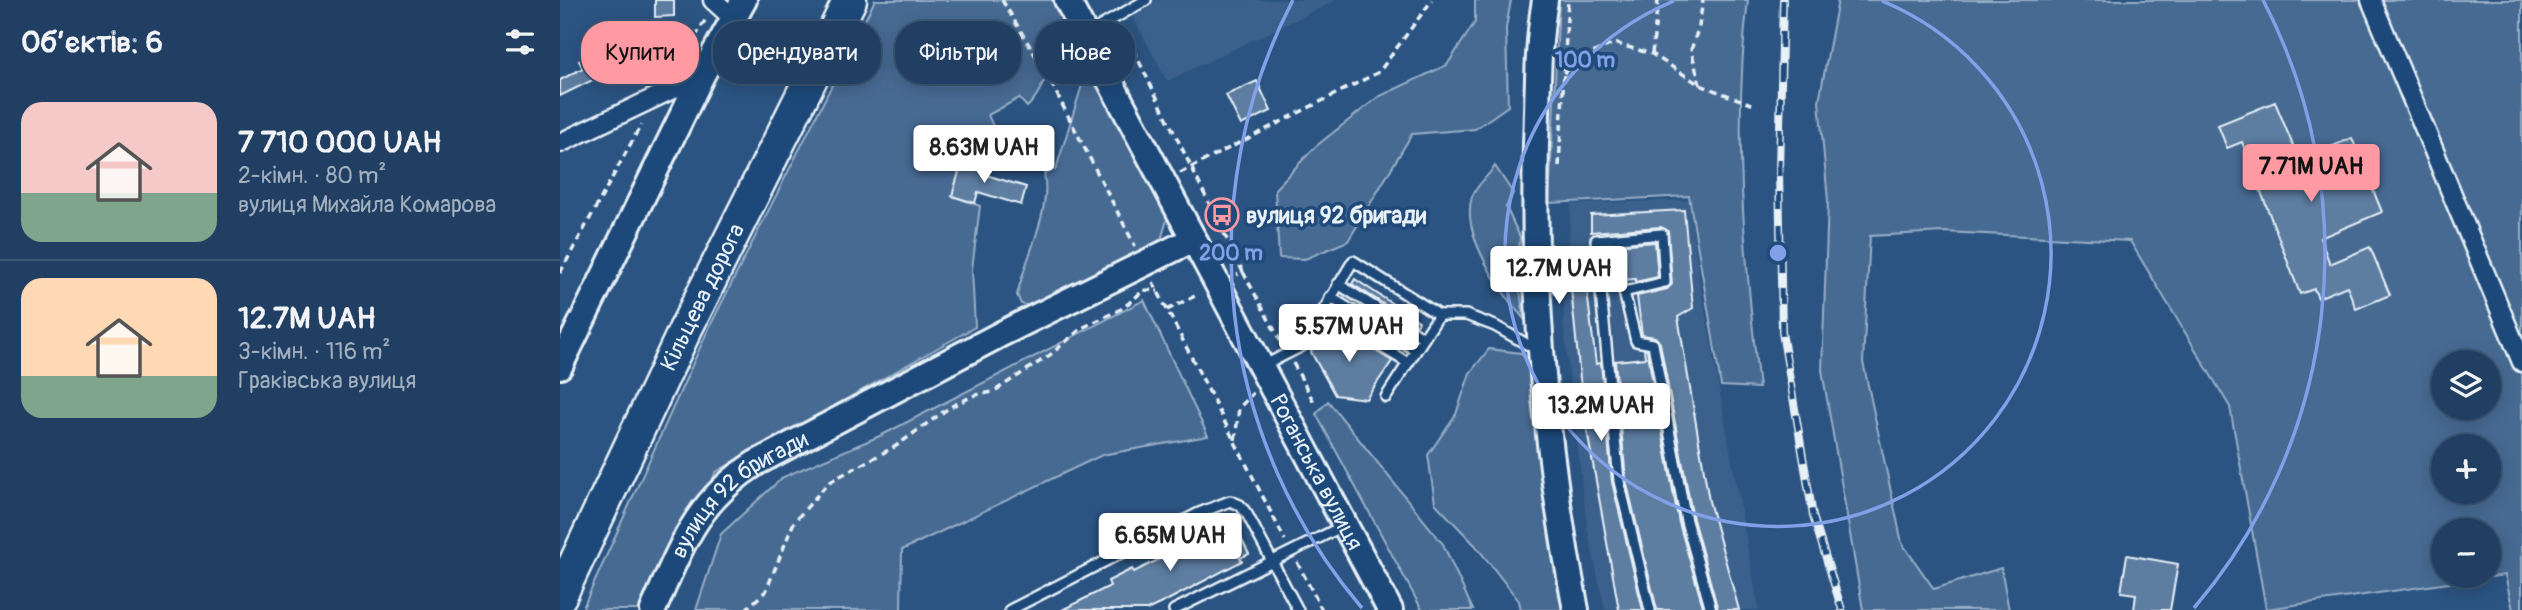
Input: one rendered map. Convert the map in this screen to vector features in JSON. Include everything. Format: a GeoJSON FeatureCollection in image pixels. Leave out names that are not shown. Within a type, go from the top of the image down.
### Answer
{"type":"FeatureCollection","features":[{"type":"Feature","properties":{"kind":"highway","name":"Кільцева дорога"},"geometry":{"type":"LineString","coordinates":[[560,596],[685,330],[850,0]]}},
{"type":"Feature","properties":{"kind":"street","name":"Роганська вулиця"},"geometry":{"type":"LineString","coordinates":[[1067,0],[1078,21]]}},
{"type":"Feature","properties":{"kind":"street"},"geometry":{"type":"LineString","coordinates":[[1545,0],[1539,33],[1534,211],[1539,351],[1576,610]]}},
{"type":"Feature","properties":{"kind":"street"},"geometry":{"type":"LineString","coordinates":[[2371,0],[2522,362]]}},
{"type":"Feature","properties":{"kind":"street"},"geometry":{"type":"LineString","coordinates":[[560,366],[702,75],[726,5]]}},
{"type":"Feature","properties":{"kind":"street"},"geometry":{"type":"LineString","coordinates":[[560,143],[702,75]]}},
{"type":"Feature","properties":{"kind":"street","name":"Роганська вулиця"},"geometry":{"type":"LineString","coordinates":[[1112,84],[1390,610]]}},
{"type":"Feature","properties":{"kind":"street","name":"вулиця 92 бригади"},"geometry":{"type":"LineString","coordinates":[[653,610],[699,514],[727,481],[756,463],[1003,333],[1194,239]]}},
{"type":"Feature","properties":{"kind":"lane"},"geometry":{"type":"LineString","coordinates":[[1109,21],[1146,0]]}},
{"type":"Feature","properties":{"kind":"lane"},"geometry":{"type":"LineString","coordinates":[[1650,610],[1619,481],[1596,240],[1662,234],[1665,282],[1624,292],[1636,341],[1653,344],[1686,521],[1711,610]]}},
{"type":"Feature","properties":{"kind":"lane"},"geometry":{"type":"LineString","coordinates":[[1264,372],[1302,346],[1353,261],[1439,315],[1466,315],[1495,326],[1539,351]]}},
{"type":"Feature","properties":{"kind":"lane"},"geometry":{"type":"LineString","coordinates":[[1338,284],[1424,338]]}},
{"type":"Feature","properties":{"kind":"lane"},"geometry":{"type":"LineString","coordinates":[[1330,297],[1416,350]]}},
{"type":"Feature","properties":{"kind":"lane"},"geometry":{"type":"LineString","coordinates":[[1322,311],[1408,363]]}},
{"type":"Feature","properties":{"kind":"lane"},"geometry":{"type":"LineString","coordinates":[[1385,397],[1439,315]]}},
{"type":"Feature","properties":{"kind":"lane"},"geometry":{"type":"LineString","coordinates":[[1010,610],[1199,513],[1230,501],[1240,505],[1247,514],[1298,610]]}},
{"type":"Feature","properties":{"kind":"lane"},"geometry":{"type":"LineString","coordinates":[[1174,610],[1345,524]]}},
{"type":"Feature","properties":{"kind":"path"},"geometry":{"type":"LineString","coordinates":[[1002,0],[1046,73],[1139,254]]}},
{"type":"Feature","properties":{"kind":"path"},"geometry":{"type":"LineString","coordinates":[[1190,166],[1379,72],[1432,0]]}},
{"type":"Feature","properties":{"kind":"path"},"geometry":{"type":"LineString","coordinates":[[1559,167],[1568,0]]}},
{"type":"Feature","properties":{"kind":"path"},"geometry":{"type":"LineString","coordinates":[[1652,54],[1658,0]]}},
{"type":"Feature","properties":{"kind":"path"},"geometry":{"type":"LineString","coordinates":[[1700,85],[1690,50],[1699,26],[1703,0]]}},
{"type":"Feature","properties":{"kind":"path"},"geometry":{"type":"LineString","coordinates":[[560,273],[603,189],[662,94],[726,5]]}},
{"type":"Feature","properties":{"kind":"path"},"geometry":{"type":"LineString","coordinates":[[1117,16],[1243,272],[1315,404]]}},
{"type":"Feature","properties":{"kind":"path"},"geometry":{"type":"LineString","coordinates":[[1564,73],[1586,56],[1614,43],[1652,54],[1700,85],[1754,105]]}},
{"type":"Feature","properties":{"kind":"path"},"geometry":{"type":"LineString","coordinates":[[1237,275],[1243,272]]}},
{"type":"Feature","properties":{"kind":"path"},"geometry":{"type":"LineString","coordinates":[[1150,276],[1322,610]]}},
{"type":"Feature","properties":{"kind":"path"},"geometry":{"type":"LineString","coordinates":[[745,610],[766,591],[794,522],[829,482],[896,446],[950,407],[975,395],[993,392],[1050,355],[1083,328],[1123,308],[1144,290],[1158,291]]}},
{"type":"Feature","properties":{"kind":"path"},"geometry":{"type":"LineString","coordinates":[[1167,310],[1199,294]]}},
{"type":"Feature","properties":{"kind":"path"},"geometry":{"type":"LineString","coordinates":[[1235,442],[1239,408],[1264,372]]}},
{"type":"Feature","properties":{"kind":"shaded area"},"geometry":{"type":"Polygon","coordinates":[[[875,0],[1052,0],[1060,15],[1061,21],[1035,21],[1035,84],[1042,84],[1039,91],[1027,107],[1019,98],[988,115],[993,126],[985,165],[963,159],[952,196],[980,206],[972,269],[975,327],[716,472],[648,610],[582,610],[707,332],[832,84],[881,84],[881,21],[864,21],[875,0]]]}},
{"type":"Feature","properties":{"kind":"shaded area"},"geometry":{"type":"Polygon","coordinates":[[[1124,0],[1337,0],[1167,81],[1124,0]]]}},
{"type":"Feature","properties":{"kind":"shaded area"},"geometry":{"type":"Polygon","coordinates":[[[1475,0],[1511,0],[1506,28],[1508,106],[1475,129],[1412,134],[1348,241],[1305,259],[1279,258],[1275,189],[1315,147],[1378,97],[1447,65],[1475,22],[1475,0]]]}},
{"type":"Feature","properties":{"kind":"shaded area"},"geometry":{"type":"Polygon","coordinates":[[[1559,0],[1748,0],[1741,97],[1742,194],[1759,388],[1721,386],[1689,196],[1549,203],[1559,0]]]}},
{"type":"Feature","properties":{"kind":"shaded area"},"geometry":{"type":"Polygon","coordinates":[[[1838,0],[2522,0],[2522,610],[2513,610],[2505,575],[2501,576],[2501,518],[2431,518],[2431,586],[2266,609],[2230,407],[2130,241],[1943,232],[1870,236],[1863,362],[1902,543],[1934,589],[2001,568],[2009,610],[1863,610],[1822,370],[1828,201],[1819,101],[1838,0]]]}},
{"type":"Feature","properties":{"kind":"shaded area"},"geometry":{"type":"Polygon","coordinates":[[[1096,84],[1168,216],[1161,240],[1033,307],[1021,304],[1017,295],[1041,218],[1044,174],[1056,169],[1082,85],[1096,84]]]}},
{"type":"Feature","properties":{"kind":"shaded area"},"geometry":{"type":"Polygon","coordinates":[[[1495,166],[1513,193],[1506,207],[1520,237],[1517,269],[1524,319],[1494,278],[1477,245],[1472,228],[1472,197],[1495,166]]]}},
{"type":"Feature","properties":{"kind":"shaded area"},"geometry":{"type":"Polygon","coordinates":[[[1689,200],[1700,282],[1759,610],[1605,610],[1587,527],[1563,321],[1571,204],[1689,200]]]}},
{"type":"Feature","properties":{"kind":"shaded area"},"geometry":{"type":"Polygon","coordinates":[[[1144,300],[1208,436],[1102,455],[902,550],[901,610],[696,610],[721,534],[783,477],[882,435],[1144,300]]]}},
{"type":"Feature","properties":{"kind":"shaded area"},"geometry":{"type":"Polygon","coordinates":[[[1489,349],[1521,353],[1530,362],[1564,610],[1521,610],[1519,601],[1475,545],[1435,503],[1428,455],[1456,414],[1470,373],[1489,349]]]}},
{"type":"Feature","properties":{"kind":"shaded area"},"geometry":{"type":"Polygon","coordinates":[[[1328,401],[1443,544],[1473,610],[1422,610],[1316,414],[1328,401]]]}},
{"type":"Feature","properties":{"kind":"building"},"geometry":{"type":"Polygon","coordinates":[[[655,0],[674,0],[674,16],[655,17],[655,0]]]}},
{"type":"Feature","properties":{"kind":"building"},"geometry":{"type":"Polygon","coordinates":[[[581,69],[581,84],[585,84],[560,96],[560,80],[581,69]]]}},
{"type":"Feature","properties":{"kind":"building"},"geometry":{"type":"Polygon","coordinates":[[[1257,81],[1271,111],[1241,125],[1226,95],[1257,81]]]}},
{"type":"Feature","properties":{"kind":"building"},"geometry":{"type":"Polygon","coordinates":[[[2275,102],[2299,160],[2352,138],[2382,212],[2320,238],[2330,264],[2370,247],[2390,295],[2356,309],[2347,286],[2318,298],[2314,289],[2300,294],[2242,142],[2227,148],[2218,125],[2275,102]]]}},
{"type":"Feature","properties":{"kind":"building"},"geometry":{"type":"Polygon","coordinates":[[[963,158],[985,165],[983,174],[1026,187],[1021,205],[978,192],[975,203],[952,196],[963,158]]]}},
{"type":"Feature","properties":{"kind":"building"},"geometry":{"type":"Polygon","coordinates":[[[1684,210],[1693,308],[1678,317],[1709,501],[1739,610],[1718,610],[1693,519],[1660,343],[1655,337],[1642,335],[1637,296],[1667,289],[1672,284],[1668,231],[1661,227],[1591,232],[1591,215],[1684,210]]]}},
{"type":"Feature","properties":{"kind":"building"},"geometry":{"type":"Polygon","coordinates":[[[1655,242],[1658,277],[1635,282],[1635,279],[1607,281],[1605,246],[1655,242]]]}},
{"type":"Feature","properties":{"kind":"building"},"geometry":{"type":"Polygon","coordinates":[[[1591,265],[1593,282],[1586,283],[1596,364],[1601,363],[1612,482],[1643,610],[1619,610],[1583,408],[1569,269],[1591,265]]]}},
{"type":"Feature","properties":{"kind":"building"},"geometry":{"type":"Polygon","coordinates":[[[1355,279],[1419,321],[1417,325],[1352,284],[1355,279]]]}},
{"type":"Feature","properties":{"kind":"building"},"geometry":{"type":"Polygon","coordinates":[[[1328,323],[1392,361],[1366,399],[1335,395],[1311,352],[1328,323]]]}},
{"type":"Feature","properties":{"kind":"building"},"geometry":{"type":"Polygon","coordinates":[[[1644,349],[1647,350],[1679,523],[1704,610],[1657,610],[1626,480],[1615,361],[1645,358],[1644,349]]]}},
{"type":"Feature","properties":{"kind":"building"},"geometry":{"type":"Polygon","coordinates":[[[1233,522],[1249,554],[1240,558],[1242,561],[1168,600],[1147,610],[1062,610],[1110,586],[1108,581],[1132,569],[1134,572],[1182,548],[1180,543],[1206,530],[1208,534],[1233,522]]]}},
{"type":"Feature","properties":{"kind":"building"},"geometry":{"type":"Polygon","coordinates":[[[2127,555],[2178,564],[2170,610],[2134,610],[2136,594],[2121,592],[2127,555]]]}},
{"type":"Feature","properties":{"kind":"railway"},"geometry":{"type":"LineString","coordinates":[[1783,0],[1779,170],[1782,332],[1813,516],[1842,610]]}},
{"type":"Feature","properties":{"kind":"place","name":"вулиця 92 бригади"},"geometry":{"type":"Point","coordinates":[1222,215]}}]}
